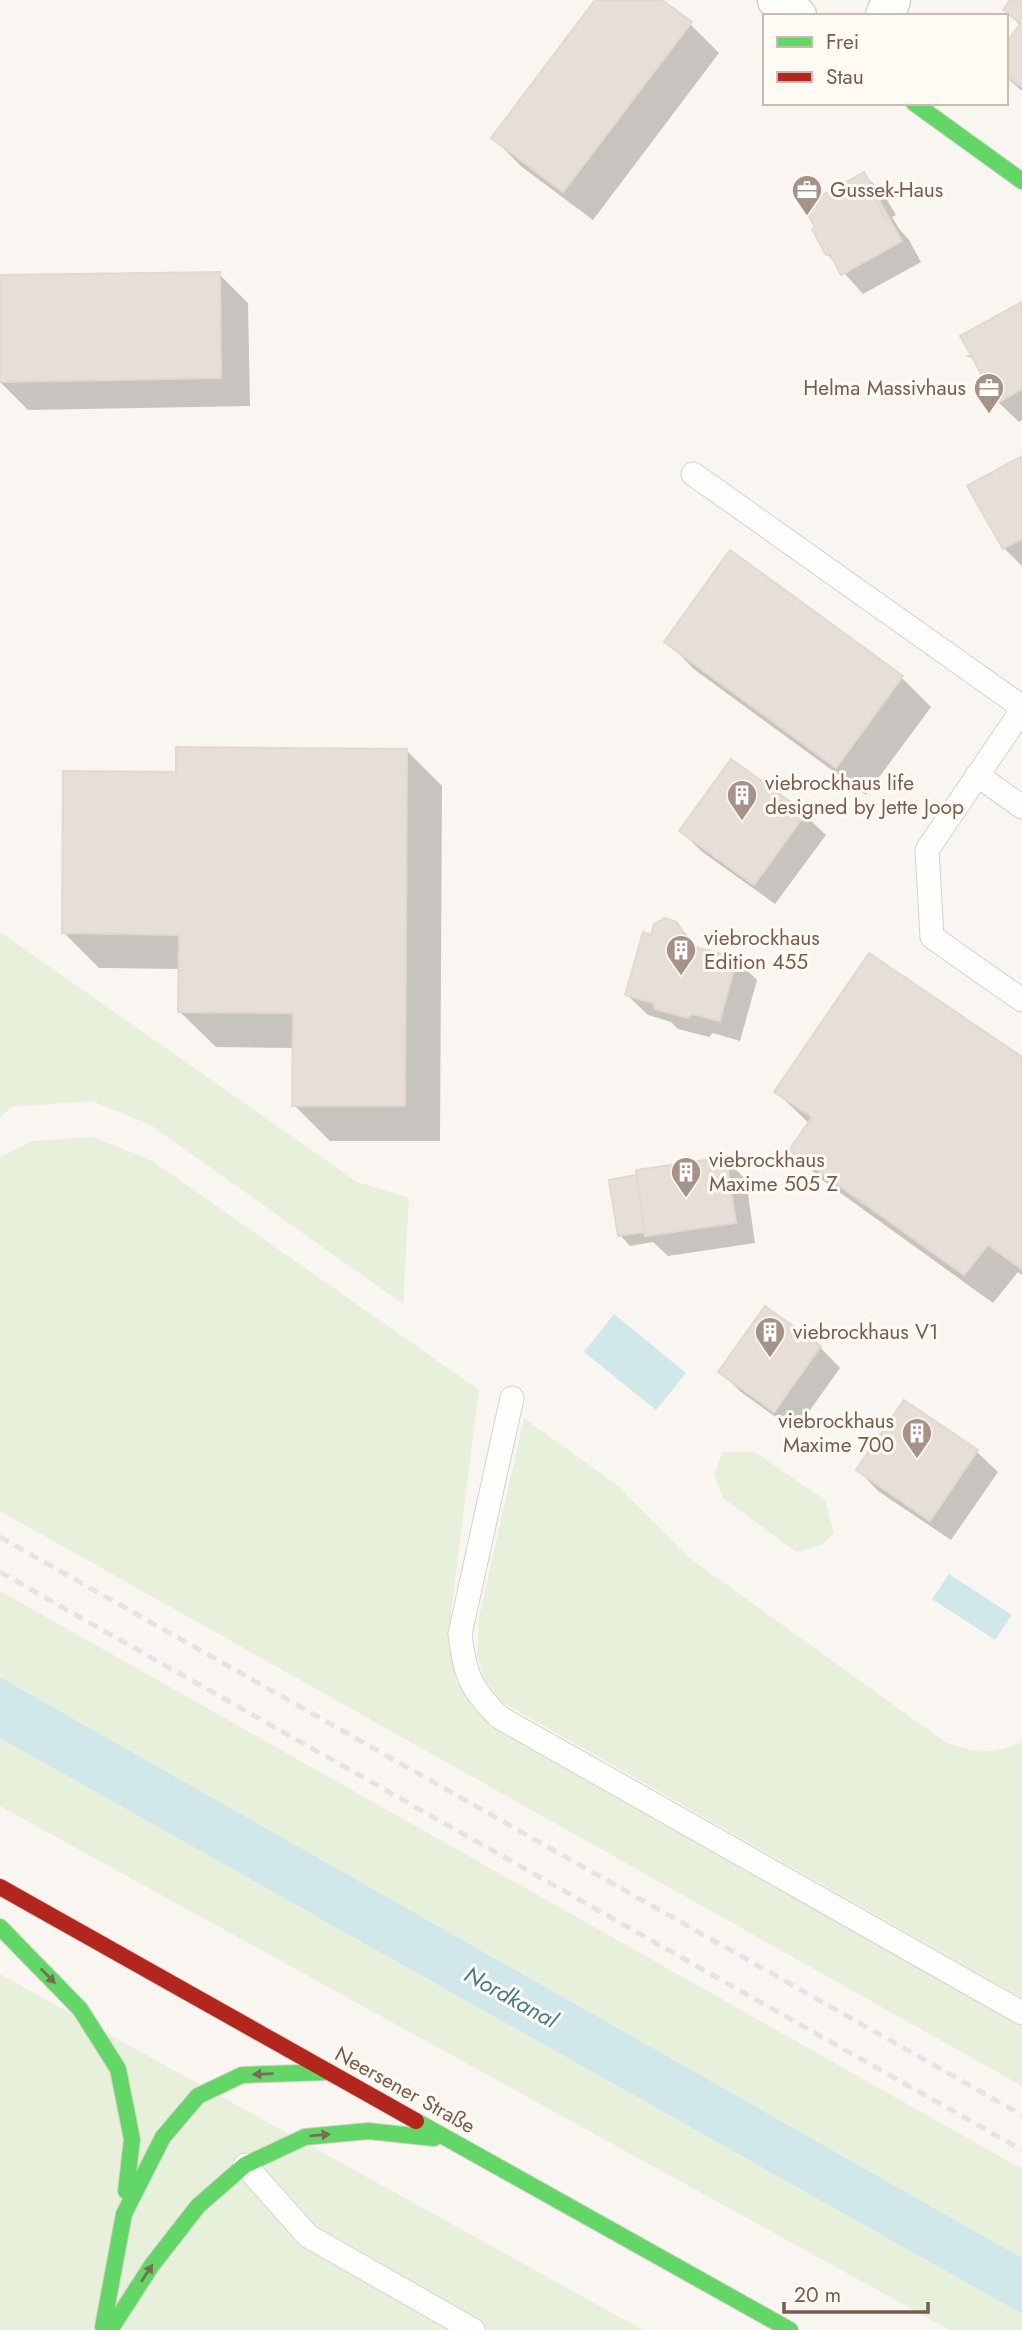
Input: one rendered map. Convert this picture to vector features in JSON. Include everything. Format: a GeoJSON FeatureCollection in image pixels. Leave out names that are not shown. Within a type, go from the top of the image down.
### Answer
{"type":"FeatureCollection","features":[{"type":"Feature","properties":{"kind":"street"},"geometry":{"type":"LineString","coordinates":[[777,0],[794,14]]}},
{"type":"Feature","properties":{"kind":"street"},"geometry":{"type":"LineString","coordinates":[[917,105],[1022,181]]}},
{"type":"Feature","properties":{"kind":"street","name":"Neersener Straße"},"geometry":{"type":"LineString","coordinates":[[0,1888],[790,2330]]}},
{"type":"Feature","properties":{"kind":"street"},"geometry":{"type":"LineString","coordinates":[[0,1927],[80,2009],[118,2069],[132,2139],[124,2214],[103,2330]]}},
{"type":"Feature","properties":{"kind":"street"},"geometry":{"type":"LineString","coordinates":[[124,2214],[163,2137],[198,2096],[242,2075],[331,2072]]}},
{"type":"Feature","properties":{"kind":"street"},"geometry":{"type":"LineString","coordinates":[[110,2330],[152,2265],[198,2206],[245,2165],[305,2137],[368,2131],[451,2140]]}},
{"type":"Feature","properties":{"kind":"lane"},"geometry":{"type":"LineString","coordinates":[[693,474],[1022,708],[927,850],[932,937],[1022,1000]]}},
{"type":"Feature","properties":{"kind":"lane"},"geometry":{"type":"LineString","coordinates":[[977,775],[1022,807]]}},
{"type":"Feature","properties":{"kind":"lane"},"geometry":{"type":"LineString","coordinates":[[512,1398],[460,1634],[464,1666],[476,1694],[499,1717],[1022,2013]]}},
{"type":"Feature","properties":{"kind":"lane"},"geometry":{"type":"LineString","coordinates":[[245,2165],[308,2236],[473,2330]]}},
{"type":"Feature","properties":{"kind":"green space"},"geometry":{"type":"Polygon","coordinates":[[[0,932],[357,1182],[409,1198],[403,1304],[149,1124],[92,1101],[11,1107],[0,1118],[0,932]]]}},
{"type":"Feature","properties":{"kind":"green space"},"geometry":{"type":"Polygon","coordinates":[[[93,1137],[151,1160],[479,1390],[449,1629],[456,1681],[490,1727],[545,1755],[1022,2027],[1022,2086],[0,1511],[0,1157],[33,1141],[93,1137]]]}},
{"type":"Feature","properties":{"kind":"green space"},"geometry":{"type":"Polygon","coordinates":[[[524,1418],[618,1486],[688,1557],[945,1742],[965,1749],[992,1751],[1022,1742],[1022,1998],[502,1702],[485,1680],[477,1654],[479,1618],[524,1418]]]}},
{"type":"Feature","properties":{"kind":"green space"},"geometry":{"type":"Polygon","coordinates":[[[723,1452],[755,1452],[825,1500],[834,1533],[822,1545],[796,1552],[723,1498],[714,1474],[723,1452]]]}},
{"type":"Feature","properties":{"kind":"green space"},"geometry":{"type":"Polygon","coordinates":[[[0,1591],[1022,2169],[1022,2258],[0,1677],[0,1591]]]}},
{"type":"Feature","properties":{"kind":"green space"},"geometry":{"type":"Polygon","coordinates":[[[0,1738],[1022,2314],[1022,2330],[950,2330],[0,1806],[0,1738]]]}},
{"type":"Feature","properties":{"kind":"green space"},"geometry":{"type":"Polygon","coordinates":[[[0,1974],[643,2330],[0,2330],[0,1974]]]}},
{"type":"Feature","properties":{"kind":"water"},"geometry":{"type":"Polygon","coordinates":[[[614,1314],[686,1373],[656,1410],[584,1352],[614,1314]]]}},
{"type":"Feature","properties":{"kind":"water"},"geometry":{"type":"Polygon","coordinates":[[[949,1574],[1012,1615],[995,1640],[932,1599],[949,1574]]]}},
{"type":"Feature","properties":{"kind":"water","name":"Nordkanal"},"geometry":{"type":"Polygon","coordinates":[[[0,1677],[1022,2258],[1022,2314],[0,1738],[0,1677]]]}},
{"type":"Feature","properties":{"kind":"building"},"geometry":{"type":"Polygon","coordinates":[[[595,0],[662,0],[692,22],[563,192],[491,138],[595,0]]]}},
{"type":"Feature","properties":{"kind":"building"},"geometry":{"type":"Polygon","coordinates":[[[1010,0],[1022,0],[1022,87],[1008,77],[1008,40],[1021,23],[1003,10],[1010,0]]]}},
{"type":"Feature","properties":{"kind":"building"},"geometry":{"type":"Polygon","coordinates":[[[864,172],[886,220],[889,218],[902,241],[841,275],[830,253],[826,255],[803,206],[864,172]]]}},
{"type":"Feature","properties":{"kind":"building"},"geometry":{"type":"Polygon","coordinates":[[[876,194],[889,218],[886,220],[873,196],[876,194]]]}},
{"type":"Feature","properties":{"kind":"building"},"geometry":{"type":"Polygon","coordinates":[[[220,272],[221,378],[0,382],[0,275],[220,272]]]}},
{"type":"Feature","properties":{"kind":"building"},"geometry":{"type":"Polygon","coordinates":[[[1022,302],[1022,389],[997,403],[987,383],[984,385],[985,381],[972,357],[968,356],[971,355],[960,336],[1022,302]]]}},
{"type":"Feature","properties":{"kind":"building"},"geometry":{"type":"Polygon","coordinates":[[[1022,456],[1022,539],[1003,549],[967,486],[1022,456]]]}},
{"type":"Feature","properties":{"kind":"building"},"geometry":{"type":"Polygon","coordinates":[[[730,550],[903,676],[836,768],[664,642],[730,550]]]}},
{"type":"Feature","properties":{"kind":"building"},"geometry":{"type":"Polygon","coordinates":[[[176,747],[407,749],[405,1106],[292,1106],[293,1013],[178,1012],[179,935],[62,933],[63,771],[176,772],[176,747]]]}},
{"type":"Feature","properties":{"kind":"building","name":"viebrockhaus life designed by Jette Joop"},"geometry":{"type":"Polygon","coordinates":[[[731,759],[806,813],[754,885],[679,831],[731,759]]]}},
{"type":"Feature","properties":{"kind":"building","name":"viebrockhaus Edition 455"},"geometry":{"type":"Polygon","coordinates":[[[665,918],[677,922],[683,933],[681,943],[737,958],[720,1021],[692,1014],[688,1018],[655,1009],[653,1003],[625,995],[643,932],[651,935],[654,924],[665,918]]]}},
{"type":"Feature","properties":{"kind":"building"},"geometry":{"type":"Polygon","coordinates":[[[869,953],[1022,1057],[1022,1269],[988,1245],[964,1275],[789,1150],[812,1117],[774,1092],[869,953]]]}},
{"type":"Feature","properties":{"kind":"building","name":"viebrockhaus Maxime 505 Z"},"geometry":{"type":"Polygon","coordinates":[[[726,1157],[736,1223],[645,1236],[636,1170],[726,1157]]]}},
{"type":"Feature","properties":{"kind":"building"},"geometry":{"type":"Polygon","coordinates":[[[636,1175],[645,1232],[618,1236],[609,1180],[636,1175]]]}},
{"type":"Feature","properties":{"kind":"building","name":"viebrockhaus V1"},"geometry":{"type":"Polygon","coordinates":[[[765,1306],[821,1346],[774,1412],[718,1372],[765,1306]]]}},
{"type":"Feature","properties":{"kind":"building","name":"viebrockhaus Maxime 700"},"geometry":{"type":"Polygon","coordinates":[[[904,1400],[978,1450],[930,1521],[856,1470],[904,1400]]]}},
{"type":"Feature","properties":{"kind":"railway"},"geometry":{"type":"LineString","coordinates":[[0,1537],[1022,2115]]}},
{"type":"Feature","properties":{"kind":"railway"},"geometry":{"type":"LineString","coordinates":[[0,1572],[1022,2150]]}},
{"type":"Feature","properties":{"kind":"traffic: fast"},"geometry":{"type":"LineString","coordinates":[[917,105],[1022,181]]}},
{"type":"Feature","properties":{"kind":"traffic: fast"},"geometry":{"type":"LineString","coordinates":[[0,1927],[80,2009],[118,2069],[132,2139],[126,2191]]}},
{"type":"Feature","properties":{"kind":"traffic: fast"},"geometry":{"type":"LineString","coordinates":[[103,2327],[124,2214],[163,2137],[198,2096],[242,2075],[329,2072]]}},
{"type":"Feature","properties":{"kind":"traffic: fast"},"geometry":{"type":"LineString","coordinates":[[416,2121],[790,2330]]}},
{"type":"Feature","properties":{"kind":"traffic: fast"},"geometry":{"type":"LineString","coordinates":[[110,2330],[152,2265],[198,2206],[245,2165],[305,2137],[368,2131],[434,2138]]}},
{"type":"Feature","properties":{"kind":"traffic: jam"},"geometry":{"type":"LineString","coordinates":[[0,1887],[416,2121]]}},
{"type":"Feature","properties":{"kind":"place","name":"Gussek-Haus"},"geometry":{"type":"Point","coordinates":[807,217]}},
{"type":"Feature","properties":{"kind":"place","name":"Helma Massivhaus"},"geometry":{"type":"Point","coordinates":[989,415]}},
{"type":"Feature","properties":{"kind":"place","name":"viebrockhaus life designed by Jette Joop"},"geometry":{"type":"Point","coordinates":[742,822]}},
{"type":"Feature","properties":{"kind":"place","name":"viebrockhaus Edition 455"},"geometry":{"type":"Point","coordinates":[681,977]}},
{"type":"Feature","properties":{"kind":"place","name":"viebrockhaus Maxime 505 Z"},"geometry":{"type":"Point","coordinates":[686,1199]}},
{"type":"Feature","properties":{"kind":"place","name":"viebrockhaus V1"},"geometry":{"type":"Point","coordinates":[770,1359]}},
{"type":"Feature","properties":{"kind":"place","name":"viebrockhaus Maxime 700"},"geometry":{"type":"Point","coordinates":[917,1460]}}]}
